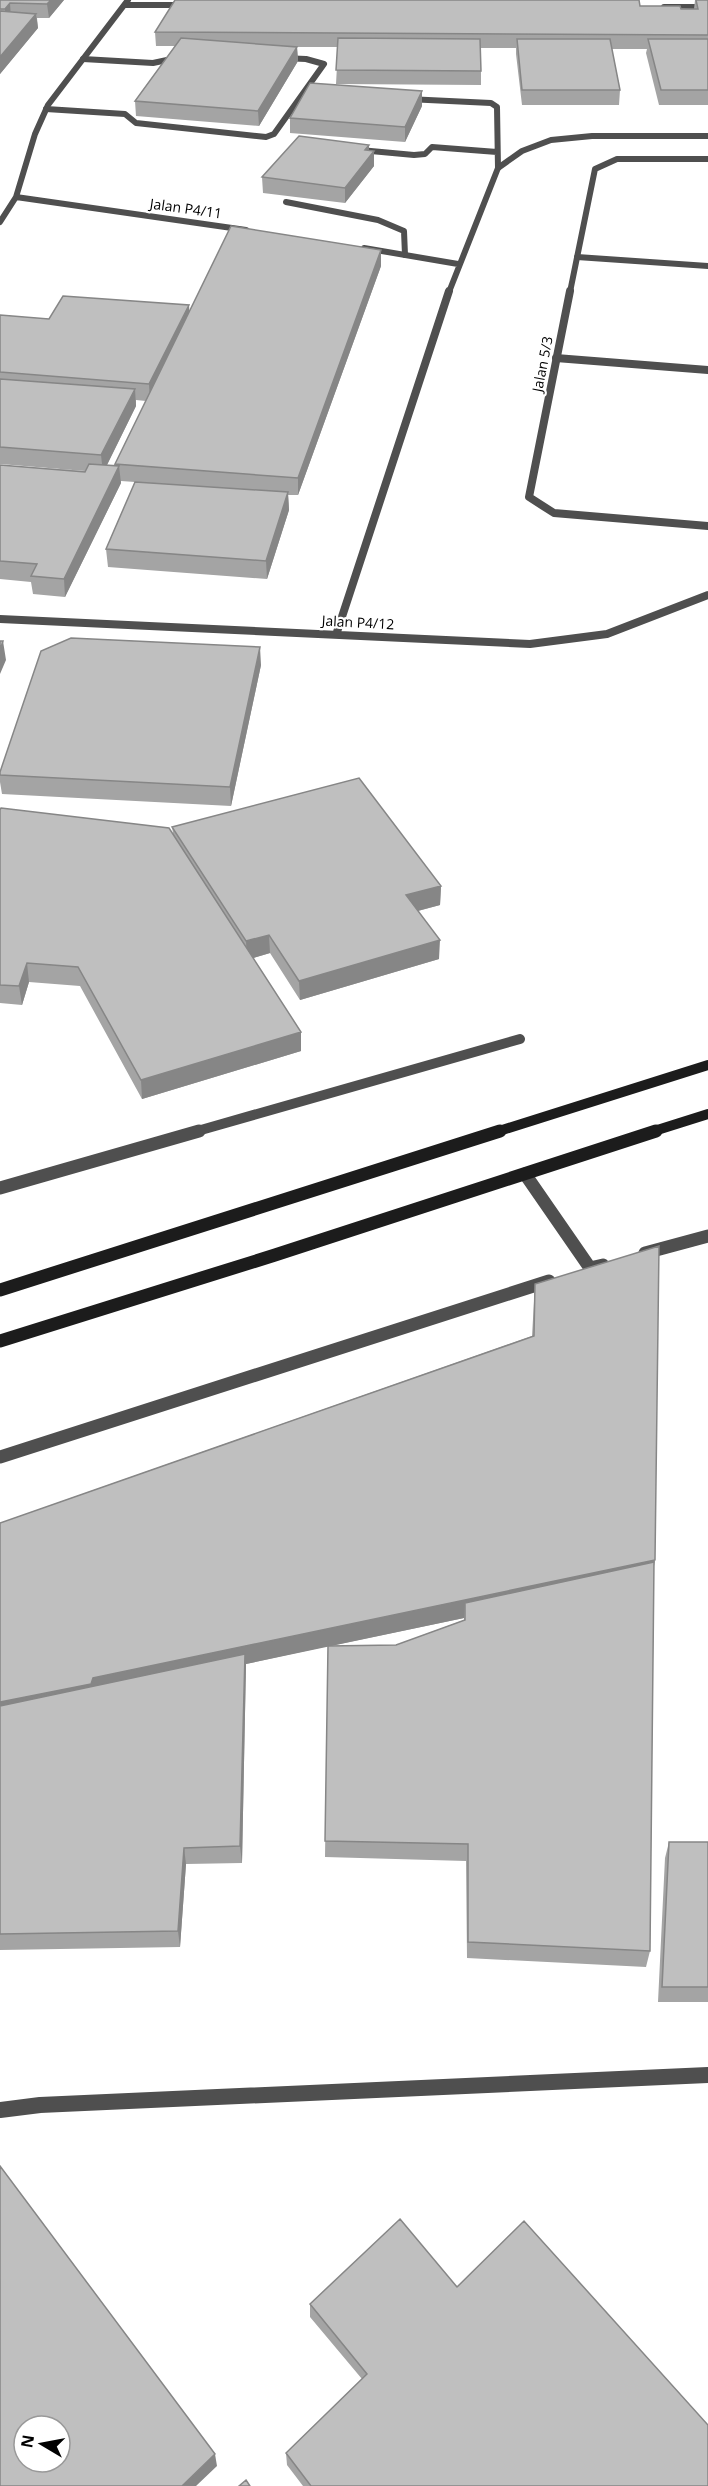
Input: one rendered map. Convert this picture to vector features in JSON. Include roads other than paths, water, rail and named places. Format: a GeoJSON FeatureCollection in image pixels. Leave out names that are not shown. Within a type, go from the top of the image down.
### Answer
{"type":"FeatureCollection","features":[{"type":"Feature","properties":{"kind":"street"},"geometry":{"type":"LineString","coordinates":[[0,222],[16,197],[35,134],[46,109],[126,2],[196,5]]}},
{"type":"Feature","properties":{"kind":"street"},"geometry":{"type":"LineString","coordinates":[[660,7],[708,8]]}},
{"type":"Feature","properties":{"kind":"street"},"geometry":{"type":"LineString","coordinates":[[83,59],[153,63],[187,56]]}},
{"type":"Feature","properties":{"kind":"street"},"geometry":{"type":"LineString","coordinates":[[46,109],[125,114],[136,123],[266,137],[274,134],[324,64],[306,58],[270,58]]}},
{"type":"Feature","properties":{"kind":"street"},"geometry":{"type":"LineString","coordinates":[[336,635],[458,264],[498,168],[497,107],[491,103],[398,98]]}},
{"type":"Feature","properties":{"kind":"street"},"geometry":{"type":"LineString","coordinates":[[498,168],[522,151],[551,140],[592,136],[708,136]]}},
{"type":"Feature","properties":{"kind":"street"},"geometry":{"type":"LineString","coordinates":[[349,149],[424,154],[432,147],[497,152]]}},
{"type":"Feature","properties":{"kind":"street","name":"Jalan 5/3"},"geometry":{"type":"LineString","coordinates":[[708,159],[617,159],[595,169],[529,497],[554,513],[708,526]]}},
{"type":"Feature","properties":{"kind":"street","name":"Jalan P4/11"},"geometry":{"type":"LineString","coordinates":[[16,197],[259,232]]}},
{"type":"Feature","properties":{"kind":"street"},"geometry":{"type":"LineString","coordinates":[[286,202],[378,220],[404,231],[405,255]]}},
{"type":"Feature","properties":{"kind":"street"},"geometry":{"type":"LineString","coordinates":[[360,248],[458,264]]}},
{"type":"Feature","properties":{"kind":"street"},"geometry":{"type":"LineString","coordinates":[[577,257],[708,266]]}},
{"type":"Feature","properties":{"kind":"street"},"geometry":{"type":"LineString","coordinates":[[556,358],[708,370]]}},
{"type":"Feature","properties":{"kind":"street","name":"Jalan P4/12"},"geometry":{"type":"LineString","coordinates":[[0,619],[530,644],[607,634],[708,595]]}},
{"type":"Feature","properties":{"kind":"street"},"geometry":{"type":"LineString","coordinates":[[0,1188],[520,1038]]}},
{"type":"Feature","properties":{"kind":"street"},"geometry":{"type":"LineString","coordinates":[[0,1290],[708,1065]]}},
{"type":"Feature","properties":{"kind":"street"},"geometry":{"type":"LineString","coordinates":[[0,1341],[708,1114]]}},
{"type":"Feature","properties":{"kind":"street"},"geometry":{"type":"LineString","coordinates":[[525,1174],[578,1272]]}},
{"type":"Feature","properties":{"kind":"street"},"geometry":{"type":"LineString","coordinates":[[633,1257],[708,1236]]}},
{"type":"Feature","properties":{"kind":"street"},"geometry":{"type":"LineString","coordinates":[[0,1457],[611,1262]]}},
{"type":"Feature","properties":{"kind":"street"},"geometry":{"type":"LineString","coordinates":[[0,2110],[40,2105],[708,2075]]}}]}
